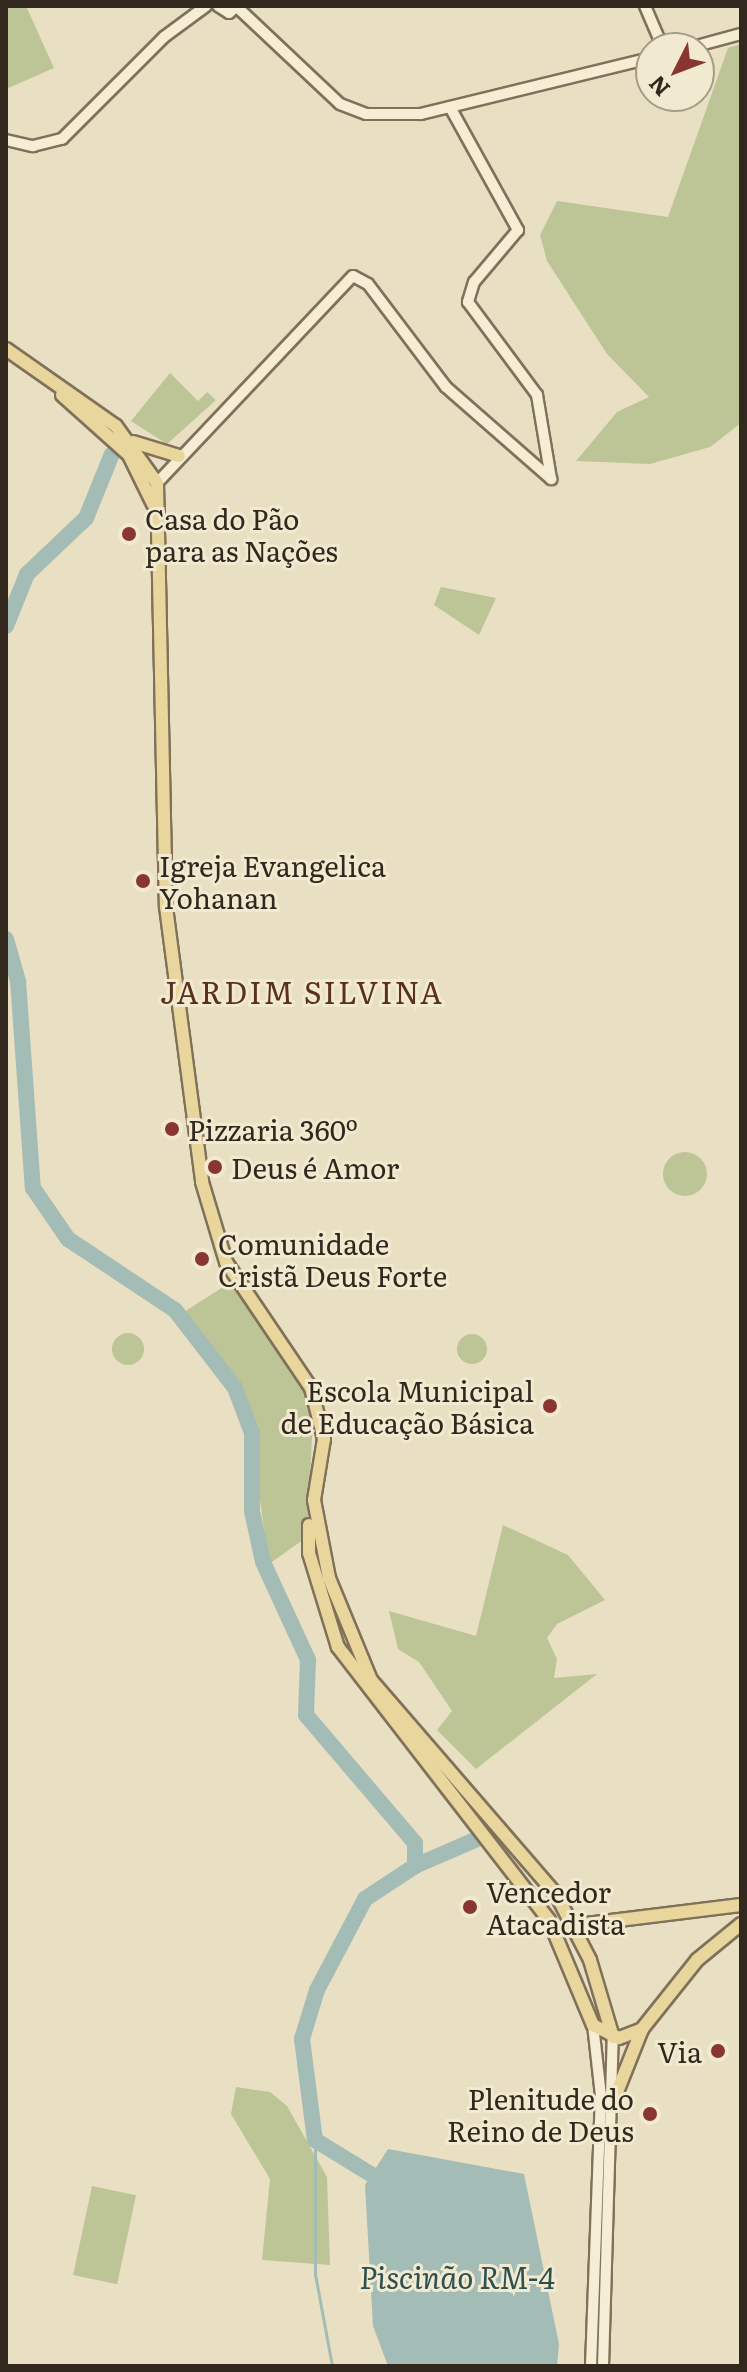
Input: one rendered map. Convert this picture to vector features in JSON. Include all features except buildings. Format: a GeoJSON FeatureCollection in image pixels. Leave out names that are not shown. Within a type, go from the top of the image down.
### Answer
{"type":"FeatureCollection","features":[{"type":"Feature","properties":{"kind":"main road"},"geometry":{"type":"LineString","coordinates":[[6,349],[132,441],[179,456]]}},
{"type":"Feature","properties":{"kind":"main road"},"geometry":{"type":"LineString","coordinates":[[43,377],[129,455],[156,515]]}},
{"type":"Feature","properties":{"kind":"main road"},"geometry":{"type":"LineString","coordinates":[[132,441],[157,483],[166,907],[202,1182],[226,1262],[311,1388],[324,1439],[316,1479],[309,1553],[338,1647],[362,1687],[554,1927],[593,2025],[613,2037],[642,2029]]}},
{"type":"Feature","properties":{"kind":"main road"},"geometry":{"type":"LineString","coordinates":[[316,1479],[317,1533],[329,1578],[371,1680],[500,1824],[574,1925],[613,2037]]}},
{"type":"Feature","properties":{"kind":"main road"},"geometry":{"type":"LineString","coordinates":[[309,1553],[329,1578]]}},
{"type":"Feature","properties":{"kind":"main road"},"geometry":{"type":"LineString","coordinates":[[554,1927],[741,1905]]}},
{"type":"Feature","properties":{"kind":"main road"},"geometry":{"type":"LineString","coordinates":[[717,1910],[728,1931]]}},
{"type":"Feature","properties":{"kind":"main road"},"geometry":{"type":"LineString","coordinates":[[615,2097],[642,2029],[728,1931],[741,1924]]}},
{"type":"Feature","properties":{"kind":"street"},"geometry":{"type":"LineString","coordinates":[[6,140],[33,146],[62,139],[205,6],[230,9],[340,104],[400,116],[450,107],[635,62]]}},
{"type":"Feature","properties":{"kind":"street"},"geometry":{"type":"LineString","coordinates":[[645,6],[656,32]]}},
{"type":"Feature","properties":{"kind":"street"},"geometry":{"type":"LineString","coordinates":[[715,41],[741,34]]}},
{"type":"Feature","properties":{"kind":"street"},"geometry":{"type":"LineString","coordinates":[[157,483],[179,456],[353,276],[368,284],[446,387],[551,479],[537,395],[468,302],[474,282],[518,230],[450,107]]}},
{"type":"Feature","properties":{"kind":"street"},"geometry":{"type":"LineString","coordinates":[[591,2366],[601,2096],[593,2025]]}},
{"type":"Feature","properties":{"kind":"street"},"geometry":{"type":"LineString","coordinates":[[603,2366],[615,2097],[613,2037]]}},
{"type":"Feature","properties":{"kind":"green space"},"geometry":{"type":"Polygon","coordinates":[[[6,6],[26,6],[54,68],[6,89],[6,6]]]}},
{"type":"Feature","properties":{"kind":"green space"},"geometry":{"type":"Polygon","coordinates":[[[741,44],[741,423],[710,447],[650,464],[576,461],[617,412],[649,397],[607,354],[547,261],[540,235],[557,201],[668,217],[705,112],[715,112],[715,85],[728,48],[741,44]]]}},
{"type":"Feature","properties":{"kind":"green space"},"geometry":{"type":"Polygon","coordinates":[[[170,373],[198,401],[207,392],[216,400],[167,444],[131,421],[170,373]]]}},
{"type":"Feature","properties":{"kind":"green space"},"geometry":{"type":"Polygon","coordinates":[[[441,587],[496,598],[479,635],[434,605],[441,587]]]}},
{"type":"Feature","properties":{"kind":"green space"},"geometry":{"type":"Polygon","coordinates":[[[685,1152],[701,1158],[707,1174],[701,1190],[685,1196],[669,1190],[663,1174],[669,1158],[685,1152]]]}},
{"type":"Feature","properties":{"kind":"green space"},"geometry":{"type":"Polygon","coordinates":[[[234,1280],[302,1380],[313,1418],[307,1537],[269,1564],[247,1408],[184,1312],[234,1280]]]}},
{"type":"Feature","properties":{"kind":"green space"},"geometry":{"type":"Polygon","coordinates":[[[128,1333],[139,1338],[144,1349],[139,1360],[128,1365],[117,1360],[112,1349],[117,1338],[128,1333]]]}},
{"type":"Feature","properties":{"kind":"green space"},"geometry":{"type":"Polygon","coordinates":[[[472,1334],[483,1338],[487,1349],[483,1360],[472,1364],[461,1360],[457,1349],[461,1338],[472,1334]]]}},
{"type":"Feature","properties":{"kind":"green space"},"geometry":{"type":"Polygon","coordinates":[[[503,1525],[568,1555],[605,1600],[557,1624],[547,1638],[557,1659],[554,1678],[597,1674],[476,1769],[437,1730],[452,1711],[419,1662],[398,1649],[389,1611],[476,1636],[503,1525]]]}},
{"type":"Feature","properties":{"kind":"green space"},"geometry":{"type":"Polygon","coordinates":[[[236,2087],[270,2092],[287,2106],[327,2177],[330,2265],[262,2260],[270,2179],[231,2114],[236,2087]]]}},
{"type":"Feature","properties":{"kind":"green space"},"geometry":{"type":"Polygon","coordinates":[[[92,2186],[136,2195],[117,2284],[73,2275],[92,2186]]]}},
{"type":"Feature","properties":{"kind":"water","name":"Piscinão RM-4"},"geometry":{"type":"Polygon","coordinates":[[[388,2149],[524,2174],[559,2344],[557,2366],[388,2366],[373,2326],[365,2185],[388,2149]]]}},
{"type":"Feature","properties":{"kind":"waterway"},"geometry":{"type":"LineString","coordinates":[[6,626],[27,574],[86,518],[112,454]]}},
{"type":"Feature","properties":{"kind":"waterway"},"geometry":{"type":"LineString","coordinates":[[6,939],[18,981],[33,1188],[68,1239],[175,1310],[235,1388],[252,1433],[252,1511],[263,1562],[308,1660],[306,1715],[415,1843],[415,1866],[365,1899],[317,1990],[302,2039],[315,2140],[390,2186]]}},
{"type":"Feature","properties":{"kind":"waterway"},"geometry":{"type":"LineString","coordinates":[[415,1866],[475,1840]]}},
{"type":"Feature","properties":{"kind":"waterway"},"geometry":{"type":"LineString","coordinates":[[315,2140],[315,2274],[332,2366]]}},
{"type":"Feature","properties":{"kind":"place","name":"Casa do Pão para as Nações"},"geometry":{"type":"Point","coordinates":[129,534]}},
{"type":"Feature","properties":{"kind":"place","name":"Igreja Evangelica Yohanan"},"geometry":{"type":"Point","coordinates":[143,881]}},
{"type":"Feature","properties":{"kind":"place","name":"Pizzaria 360º"},"geometry":{"type":"Point","coordinates":[172,1129]}},
{"type":"Feature","properties":{"kind":"place","name":"Deus é Amor"},"geometry":{"type":"Point","coordinates":[215,1167]}},
{"type":"Feature","properties":{"kind":"place","name":"Comunidade Cristã Deus Forte"},"geometry":{"type":"Point","coordinates":[202,1259]}},
{"type":"Feature","properties":{"kind":"place","name":"Escola Municipal de Educação Básica"},"geometry":{"type":"Point","coordinates":[550,1406]}},
{"type":"Feature","properties":{"kind":"place","name":"Vencedor Atacadista"},"geometry":{"type":"Point","coordinates":[470,1907]}},
{"type":"Feature","properties":{"kind":"place","name":"Via"},"geometry":{"type":"Point","coordinates":[718,2051]}},
{"type":"Feature","properties":{"kind":"place","name":"Plenitude do Reino de Deus"},"geometry":{"type":"Point","coordinates":[650,2114]}},
{"type":"Feature","properties":{"kind":"district","name":"JARDIM SILVINA"},"geometry":{"type":"Point","coordinates":[302,991]}}]}
